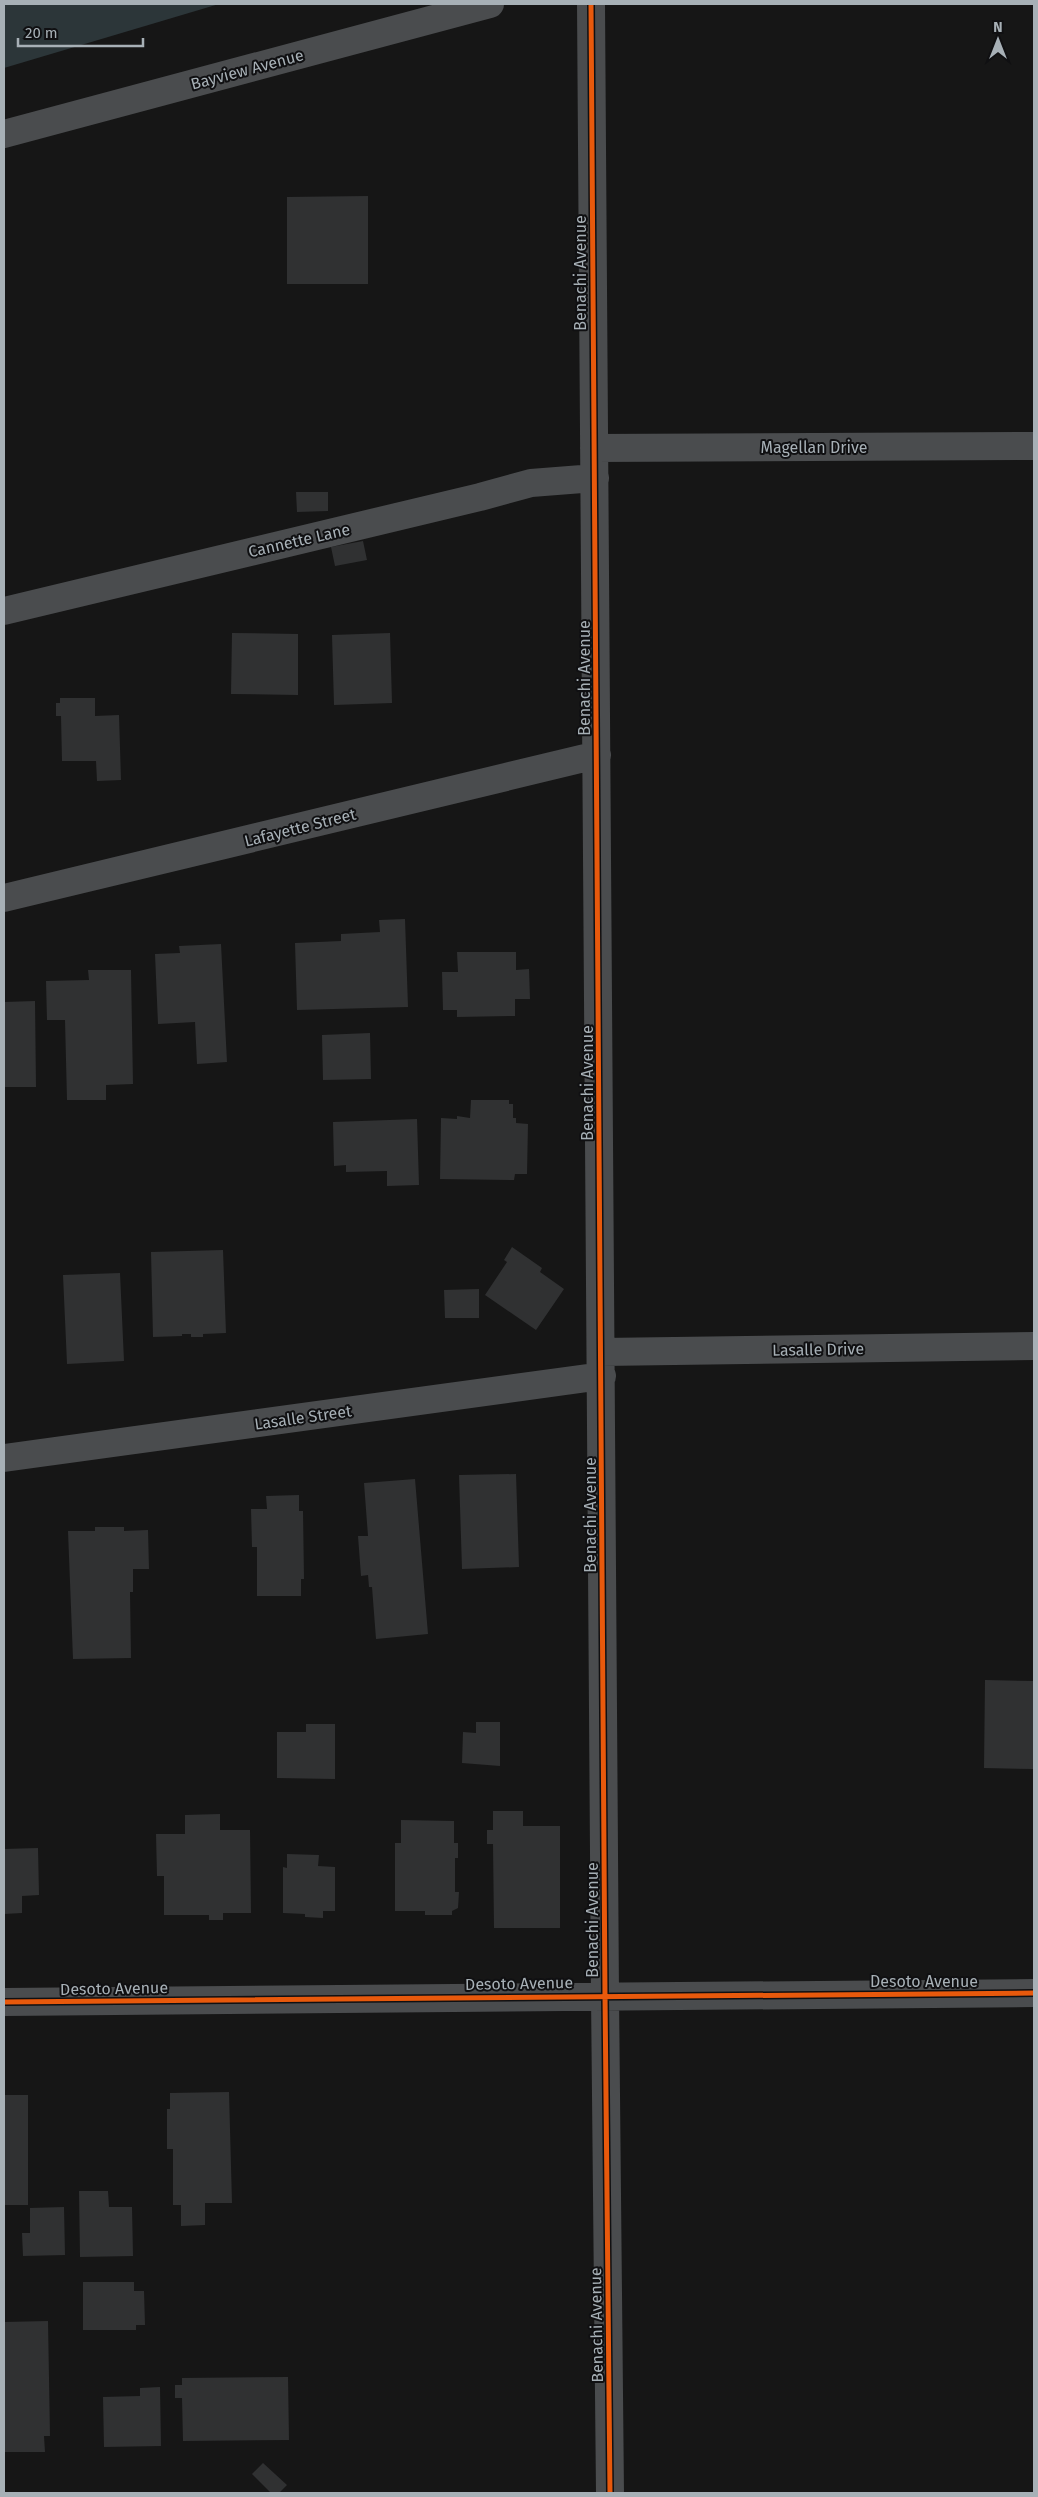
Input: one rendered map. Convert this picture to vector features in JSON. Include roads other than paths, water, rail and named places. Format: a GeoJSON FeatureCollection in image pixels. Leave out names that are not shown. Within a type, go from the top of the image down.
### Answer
{"type":"FeatureCollection","features":[{"type":"Feature","properties":{"kind":"street","name":"Bayview Avenue"},"geometry":{"type":"LineString","coordinates":[[4,134],[490,4]]}},
{"type":"Feature","properties":{"kind":"street","name":"Benachi Avenue"},"geometry":{"type":"LineString","coordinates":[[591,4],[602,1364],[604,1995],[610,2493]]}},
{"type":"Feature","properties":{"kind":"street","name":"Magellan Drive"},"geometry":{"type":"LineString","coordinates":[[594,448],[1034,446]]}},
{"type":"Feature","properties":{"kind":"street","name":"Cannette Lane"},"geometry":{"type":"LineString","coordinates":[[4,611],[470,500],[531,483],[595,478]]}},
{"type":"Feature","properties":{"kind":"street","name":"Lafayette Street"},"geometry":{"type":"LineString","coordinates":[[4,898],[597,755]]}},
{"type":"Feature","properties":{"kind":"street","name":"Lasalle Drive"},"geometry":{"type":"LineString","coordinates":[[602,1364],[1034,1346]]}},
{"type":"Feature","properties":{"kind":"street","name":"Lasalle Street"},"geometry":{"type":"LineString","coordinates":[[4,1458],[602,1364]]}},
{"type":"Feature","properties":{"kind":"street","name":"Desoto Avenue"},"geometry":{"type":"LineString","coordinates":[[4,2002],[604,1995],[1034,1993]]}}]}
